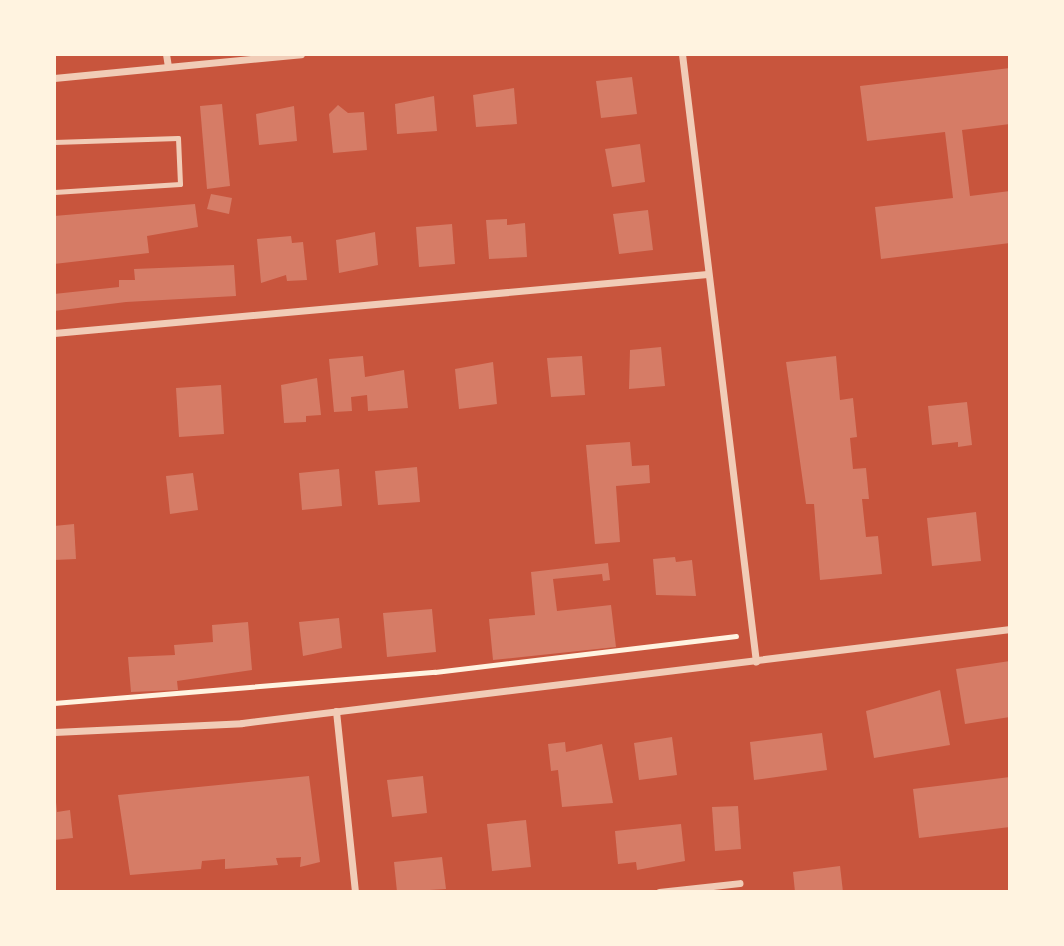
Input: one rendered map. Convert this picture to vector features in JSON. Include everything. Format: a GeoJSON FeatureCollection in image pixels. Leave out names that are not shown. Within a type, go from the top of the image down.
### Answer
{"type":"FeatureCollection","features":[{"type":"Feature","properties":{"kind":"street"},"geometry":{"type":"LineString","coordinates":[[166,54],[167,66]]}},
{"type":"Feature","properties":{"kind":"street"},"geometry":{"type":"LineString","coordinates":[[54,78],[301,54]]}},
{"type":"Feature","properties":{"kind":"street"},"geometry":{"type":"LineString","coordinates":[[682,54],[756,662]]}},
{"type":"Feature","properties":{"kind":"street"},"geometry":{"type":"LineString","coordinates":[[54,333],[707,274]]}},
{"type":"Feature","properties":{"kind":"street"},"geometry":{"type":"LineString","coordinates":[[54,732],[242,723],[1010,629]]}},
{"type":"Feature","properties":{"kind":"street"},"geometry":{"type":"LineString","coordinates":[[336,712],[355,892]]}},
{"type":"Feature","properties":{"kind":"street"},"geometry":{"type":"LineString","coordinates":[[659,892],[740,883]]}},
{"type":"Feature","properties":{"kind":"lane"},"geometry":{"type":"LineString","coordinates":[[54,142],[178,138],[180,184],[54,192]]}},
{"type":"Feature","properties":{"kind":"path"},"geometry":{"type":"LineString","coordinates":[[54,703],[435,672],[752,634]]}},
{"type":"Feature","properties":{"kind":"building"},"geometry":{"type":"Polygon","coordinates":[[[1010,68],[1010,124],[962,130],[970,196],[1010,191],[1010,243],[881,259],[875,207],[953,198],[945,132],[867,141],[860,86],[1010,68]]]}},
{"type":"Feature","properties":{"kind":"building"},"geometry":{"type":"Polygon","coordinates":[[[632,77],[637,114],[601,118],[596,81],[632,77]]]}},
{"type":"Feature","properties":{"kind":"building"},"geometry":{"type":"Polygon","coordinates":[[[514,88],[517,124],[476,127],[473,95],[514,88]]]}},
{"type":"Feature","properties":{"kind":"building"},"geometry":{"type":"Polygon","coordinates":[[[434,96],[437,131],[397,134],[395,104],[434,96]]]}},
{"type":"Feature","properties":{"kind":"building"},"geometry":{"type":"Polygon","coordinates":[[[222,104],[230,186],[207,189],[200,106],[222,104]]]}},
{"type":"Feature","properties":{"kind":"building"},"geometry":{"type":"Polygon","coordinates":[[[338,105],[348,113],[364,112],[367,150],[333,153],[329,114],[338,105]]]}},
{"type":"Feature","properties":{"kind":"building"},"geometry":{"type":"Polygon","coordinates":[[[294,106],[297,141],[259,145],[256,114],[294,106]]]}},
{"type":"Feature","properties":{"kind":"building"},"geometry":{"type":"Polygon","coordinates":[[[640,144],[645,182],[612,187],[605,149],[640,144]]]}},
{"type":"Feature","properties":{"kind":"building"},"geometry":{"type":"Polygon","coordinates":[[[211,194],[232,198],[229,214],[207,209],[211,194]]]}},
{"type":"Feature","properties":{"kind":"building"},"geometry":{"type":"Polygon","coordinates":[[[195,204],[198,227],[147,236],[149,253],[54,264],[54,216],[195,204]]]}},
{"type":"Feature","properties":{"kind":"building"},"geometry":{"type":"Polygon","coordinates":[[[648,210],[653,250],[619,254],[613,214],[648,210]]]}},
{"type":"Feature","properties":{"kind":"building"},"geometry":{"type":"Polygon","coordinates":[[[507,219],[507,225],[525,223],[527,257],[489,259],[486,220],[507,219]]]}},
{"type":"Feature","properties":{"kind":"building"},"geometry":{"type":"Polygon","coordinates":[[[452,224],[455,264],[419,267],[416,227],[452,224]]]}},
{"type":"Feature","properties":{"kind":"building"},"geometry":{"type":"Polygon","coordinates":[[[375,232],[378,265],[339,273],[336,240],[375,232]]]}},
{"type":"Feature","properties":{"kind":"building"},"geometry":{"type":"Polygon","coordinates":[[[291,236],[292,243],[303,242],[307,280],[287,281],[286,275],[261,283],[257,239],[291,236]]]}},
{"type":"Feature","properties":{"kind":"building"},"geometry":{"type":"Polygon","coordinates":[[[234,265],[236,296],[126,302],[54,311],[54,294],[119,287],[119,280],[135,280],[134,269],[234,265]]]}},
{"type":"Feature","properties":{"kind":"building"},"geometry":{"type":"Polygon","coordinates":[[[661,347],[665,386],[629,389],[630,350],[661,347]]]}},
{"type":"Feature","properties":{"kind":"building"},"geometry":{"type":"Polygon","coordinates":[[[363,356],[365,377],[404,370],[408,408],[368,411],[367,395],[351,397],[352,411],[334,412],[329,359],[363,356]]]}},
{"type":"Feature","properties":{"kind":"building"},"geometry":{"type":"Polygon","coordinates":[[[582,356],[585,395],[551,397],[547,358],[582,356]]]}},
{"type":"Feature","properties":{"kind":"building"},"geometry":{"type":"Polygon","coordinates":[[[836,356],[840,400],[853,398],[857,437],[850,438],[853,469],[866,468],[869,499],[862,499],[866,537],[878,536],[882,574],[820,580],[814,504],[806,504],[786,362],[836,356]]]}},
{"type":"Feature","properties":{"kind":"building"},"geometry":{"type":"Polygon","coordinates":[[[493,362],[497,404],[459,409],[455,369],[493,362]]]}},
{"type":"Feature","properties":{"kind":"building"},"geometry":{"type":"Polygon","coordinates":[[[317,378],[321,415],[306,416],[306,422],[284,423],[281,385],[317,378]]]}},
{"type":"Feature","properties":{"kind":"building"},"geometry":{"type":"Polygon","coordinates":[[[221,385],[224,434],[179,437],[176,388],[221,385]]]}},
{"type":"Feature","properties":{"kind":"building"},"geometry":{"type":"Polygon","coordinates":[[[967,402],[972,445],[958,447],[958,442],[932,445],[928,406],[967,402]]]}},
{"type":"Feature","properties":{"kind":"building"},"geometry":{"type":"Polygon","coordinates":[[[630,442],[632,466],[649,465],[650,483],[616,486],[620,542],[595,544],[586,445],[630,442]]]}},
{"type":"Feature","properties":{"kind":"building"},"geometry":{"type":"Polygon","coordinates":[[[417,467],[420,502],[378,505],[375,471],[417,467]]]}},
{"type":"Feature","properties":{"kind":"building"},"geometry":{"type":"Polygon","coordinates":[[[339,469],[342,506],[302,510],[299,473],[339,469]]]}},
{"type":"Feature","properties":{"kind":"building"},"geometry":{"type":"Polygon","coordinates":[[[193,473],[198,510],[170,514],[166,476],[193,473]]]}},
{"type":"Feature","properties":{"kind":"building"},"geometry":{"type":"Polygon","coordinates":[[[976,512],[981,561],[932,566],[927,518],[976,512]]]}},
{"type":"Feature","properties":{"kind":"building"},"geometry":{"type":"Polygon","coordinates":[[[74,524],[76,559],[54,560],[54,526],[74,524]]]}},
{"type":"Feature","properties":{"kind":"building"},"geometry":{"type":"Polygon","coordinates":[[[675,557],[676,562],[692,560],[696,596],[656,595],[653,559],[675,557]]]}},
{"type":"Feature","properties":{"kind":"building"},"geometry":{"type":"Polygon","coordinates":[[[608,563],[610,580],[603,581],[602,574],[553,579],[557,611],[611,605],[616,647],[493,660],[489,619],[535,615],[531,572],[608,563]]]}},
{"type":"Feature","properties":{"kind":"building"},"geometry":{"type":"Polygon","coordinates":[[[432,609],[436,652],[387,657],[383,613],[432,609]]]}},
{"type":"Feature","properties":{"kind":"building"},"geometry":{"type":"Polygon","coordinates":[[[339,618],[342,648],[303,656],[299,622],[339,618]]]}},
{"type":"Feature","properties":{"kind":"building"},"geometry":{"type":"Polygon","coordinates":[[[248,622],[252,670],[177,681],[178,690],[131,692],[128,657],[175,655],[174,645],[213,642],[212,625],[248,622]]]}},
{"type":"Feature","properties":{"kind":"building"},"geometry":{"type":"Polygon","coordinates":[[[1010,661],[1010,717],[965,724],[956,669],[1010,661]]]}},
{"type":"Feature","properties":{"kind":"building"},"geometry":{"type":"Polygon","coordinates":[[[940,690],[950,745],[874,758],[866,711],[940,690]]]}},
{"type":"Feature","properties":{"kind":"building"},"geometry":{"type":"Polygon","coordinates":[[[822,733],[827,770],[754,780],[750,742],[822,733]]]}},
{"type":"Feature","properties":{"kind":"building"},"geometry":{"type":"Polygon","coordinates":[[[672,737],[677,775],[639,780],[634,743],[672,737]]]}},
{"type":"Feature","properties":{"kind":"building"},"geometry":{"type":"Polygon","coordinates":[[[565,742],[566,752],[602,744],[613,803],[562,807],[558,770],[551,771],[548,744],[565,742]]]}},
{"type":"Feature","properties":{"kind":"building"},"geometry":{"type":"Polygon","coordinates":[[[309,776],[320,862],[300,867],[301,857],[276,858],[278,865],[225,869],[225,859],[202,861],[201,869],[130,875],[118,795],[309,776]]]}},
{"type":"Feature","properties":{"kind":"building"},"geometry":{"type":"Polygon","coordinates":[[[423,776],[427,813],[392,817],[387,780],[423,776]]]}},
{"type":"Feature","properties":{"kind":"building"},"geometry":{"type":"Polygon","coordinates":[[[1010,777],[1010,827],[919,838],[913,789],[1010,777]]]}},
{"type":"Feature","properties":{"kind":"building"},"geometry":{"type":"Polygon","coordinates":[[[56,802],[57,812],[70,810],[73,838],[54,840],[56,802]]]}},
{"type":"Feature","properties":{"kind":"building"},"geometry":{"type":"Polygon","coordinates":[[[738,806],[741,849],[715,851],[712,807],[738,806]]]}},
{"type":"Feature","properties":{"kind":"building"},"geometry":{"type":"Polygon","coordinates":[[[526,820],[531,867],[492,871],[487,824],[526,820]]]}},
{"type":"Feature","properties":{"kind":"building"},"geometry":{"type":"Polygon","coordinates":[[[681,824],[685,861],[637,870],[636,862],[618,864],[615,831],[681,824]]]}},
{"type":"Feature","properties":{"kind":"building"},"geometry":{"type":"Polygon","coordinates":[[[442,857],[446,889],[397,892],[394,862],[442,857]]]}},
{"type":"Feature","properties":{"kind":"building"},"geometry":{"type":"Polygon","coordinates":[[[840,866],[843,892],[795,892],[793,872],[840,866]]]}}]}
